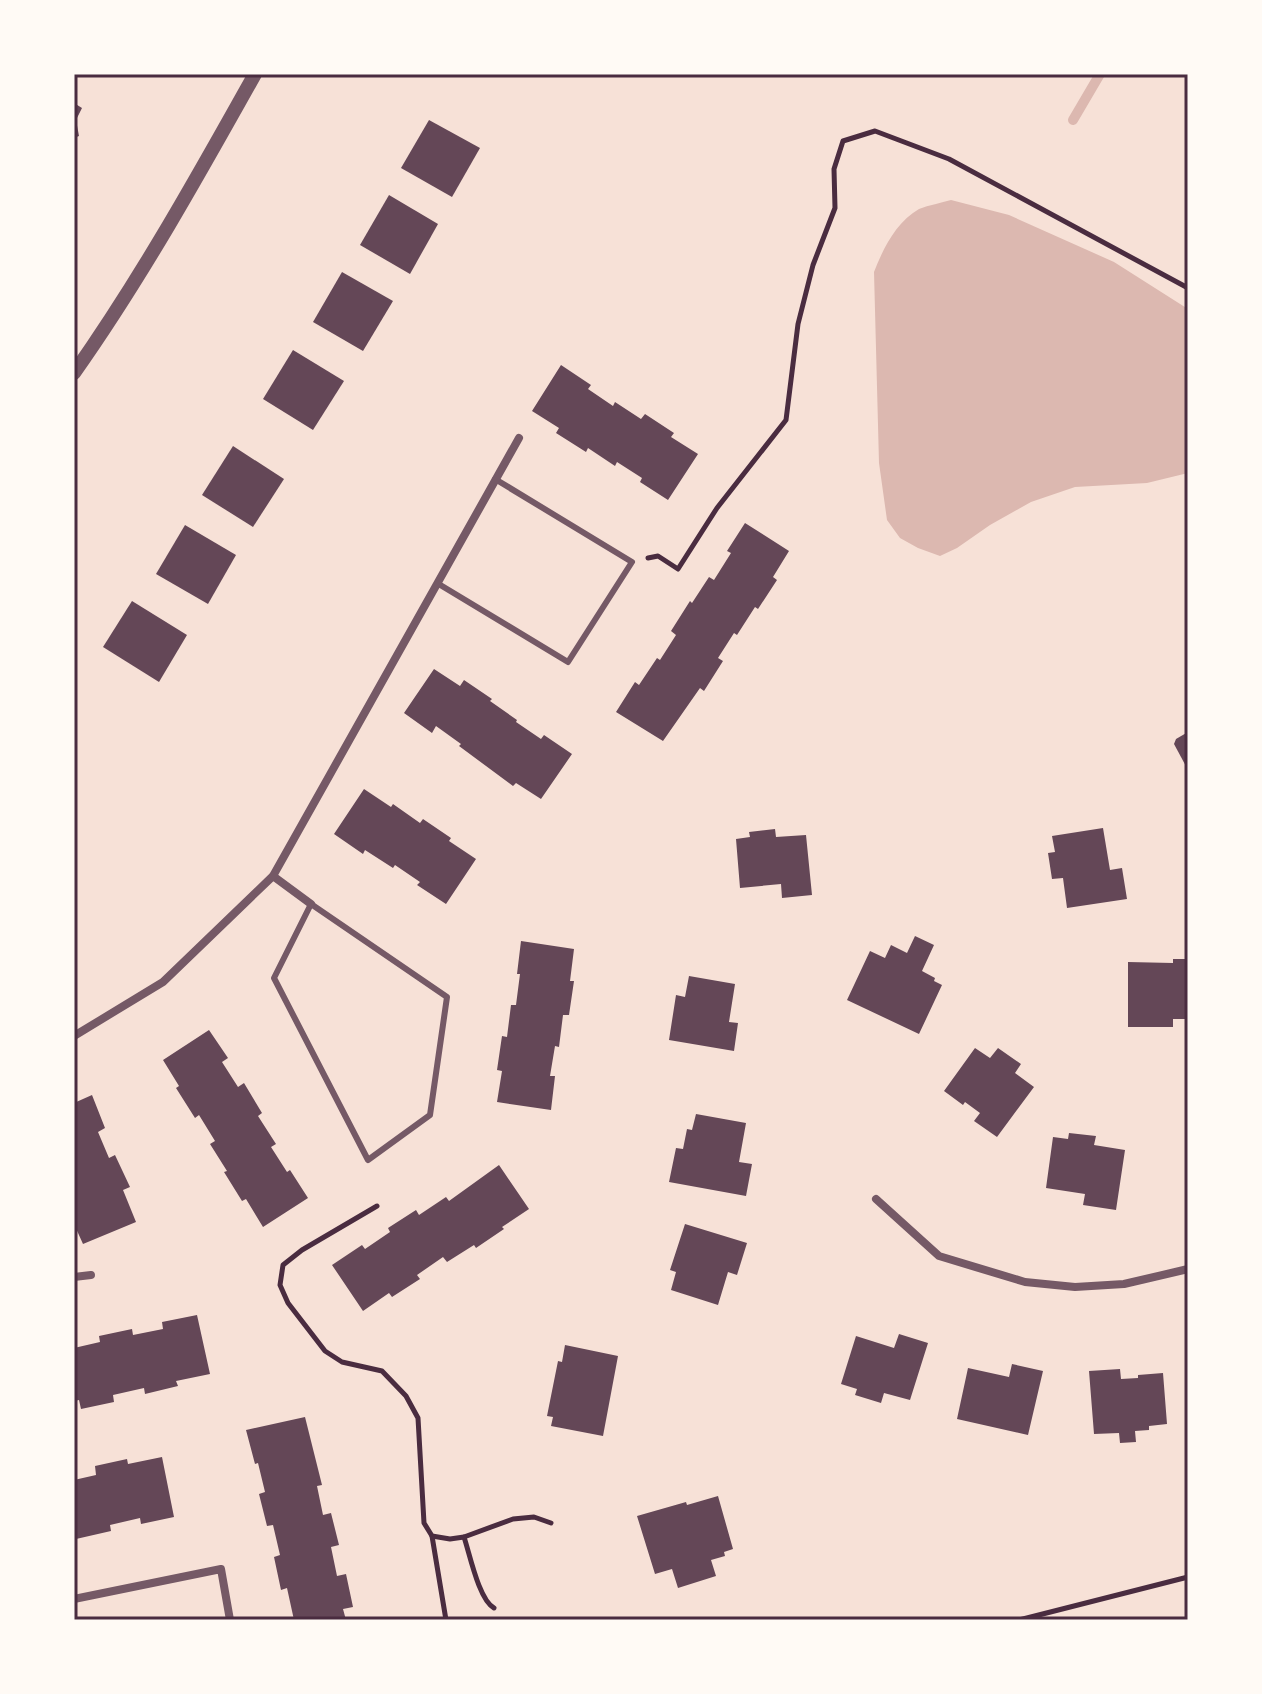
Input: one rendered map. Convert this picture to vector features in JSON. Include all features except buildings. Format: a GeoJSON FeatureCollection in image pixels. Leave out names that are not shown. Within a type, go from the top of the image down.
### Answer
{"type":"FeatureCollection","features":[{"type":"Feature","properties":{"kind":"street"},"geometry":{"type":"LineString","coordinates":[[74,373],[112,319],[255,74]]}},
{"type":"Feature","properties":{"kind":"street"},"geometry":{"type":"LineString","coordinates":[[74,1036],[163,982],[273,876],[519,438]]}},
{"type":"Feature","properties":{"kind":"street"},"geometry":{"type":"LineString","coordinates":[[273,876],[311,904]]}},
{"type":"Feature","properties":{"kind":"street"},"geometry":{"type":"LineString","coordinates":[[876,1199],[939,1256],[1025,1282],[1075,1287],[1124,1284],[1188,1269]]}},
{"type":"Feature","properties":{"kind":"street"},"geometry":{"type":"LineString","coordinates":[[74,1277],[91,1275]]}},
{"type":"Feature","properties":{"kind":"street"},"geometry":{"type":"LineString","coordinates":[[74,1599],[221,1569],[230,1620]]}},
{"type":"Feature","properties":{"kind":"lane"},"geometry":{"type":"LineString","coordinates":[[437,583],[568,662],[632,562],[495,479]]}},
{"type":"Feature","properties":{"kind":"lane"},"geometry":{"type":"LineString","coordinates":[[311,904],[447,997],[430,1115],[368,1160],[274,978],[311,904]]}},
{"type":"Feature","properties":{"kind":"path"},"geometry":{"type":"LineString","coordinates":[[632,562],[658,556],[678,569],[717,508],[786,420],[798,324],[813,265],[835,208],[834,169],[843,141],[875,131],[949,159],[1188,288]]}},
{"type":"Feature","properties":{"kind":"path"},"geometry":{"type":"LineString","coordinates":[[377,1206],[302,1250],[283,1265],[280,1285],[288,1303],[325,1351],[342,1362],[382,1371],[406,1396],[418,1418],[424,1523],[432,1536],[446,1620]]}},
{"type":"Feature","properties":{"kind":"path"},"geometry":{"type":"LineString","coordinates":[[432,1536],[450,1539],[464,1537],[513,1519],[534,1517],[551,1523]]}},
{"type":"Feature","properties":{"kind":"path"},"geometry":{"type":"LineString","coordinates":[[464,1537],[480,1590],[489,1606],[494,1608]]}},
{"type":"Feature","properties":{"kind":"path"},"geometry":{"type":"LineString","coordinates":[[1019,1620],[1188,1577]]}},
{"type":"Feature","properties":{"kind":"shaded area"},"geometry":{"type":"Polygon","coordinates":[[[951,200],[1009,215],[1114,262],[1188,309],[1188,473],[1147,483],[1075,487],[1031,502],[940,556],[900,538],[887,520],[879,463],[874,272],[886,245],[911,214],[951,200]]]}},
{"type":"Feature","properties":{"kind":"waterway"},"geometry":{"type":"LineString","coordinates":[[1073,120],[1100,74]]}}]}
